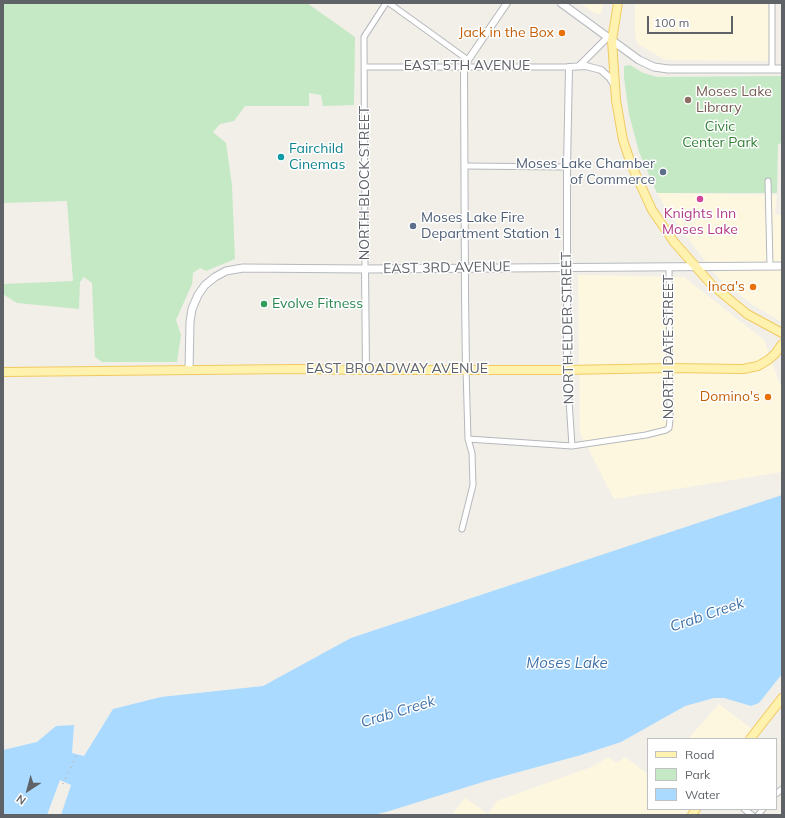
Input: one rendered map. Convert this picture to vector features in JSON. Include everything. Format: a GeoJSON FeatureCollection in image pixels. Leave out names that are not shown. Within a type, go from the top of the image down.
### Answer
{"type":"FeatureCollection","features":[{"type":"Feature","properties":{"kind":"main road"},"geometry":{"type":"LineString","coordinates":[[561,3],[639,60],[654,67],[662,69],[782,69]]}},
{"type":"Feature","properties":{"kind":"main road"},"geometry":{"type":"LineString","coordinates":[[618,3],[610,38],[619,120],[623,140],[631,164],[652,210],[694,267],[711,284],[748,314],[782,333]]}},
{"type":"Feature","properties":{"kind":"main road","name":"EAST 3RD AVENUE"},"geometry":{"type":"LineString","coordinates":[[189,370],[192,308],[198,295],[205,285],[215,277],[226,272],[243,268],[365,269],[782,266]]}},
{"type":"Feature","properties":{"kind":"main road","name":"EAST BROADWAY AVENUE"},"geometry":{"type":"LineString","coordinates":[[3,372],[297,369],[743,369],[758,366],[768,360],[775,354],[782,344]]}},
{"type":"Feature","properties":{"kind":"main road"},"geometry":{"type":"LineString","coordinates":[[751,738],[782,698]]}},
{"type":"Feature","properties":{"kind":"street"},"geometry":{"type":"LineString","coordinates":[[388,3],[466,63]]}},
{"type":"Feature","properties":{"kind":"street","name":"NORTH BLOCK STREET"},"geometry":{"type":"LineString","coordinates":[[366,370],[364,37],[388,3]]}},
{"type":"Feature","properties":{"kind":"street"},"geometry":{"type":"LineString","coordinates":[[462,529],[473,485],[472,453],[468,439],[466,369],[466,63],[508,3]]}},
{"type":"Feature","properties":{"kind":"street"},"geometry":{"type":"LineString","coordinates":[[772,3],[772,69]]}},
{"type":"Feature","properties":{"kind":"street"},"geometry":{"type":"LineString","coordinates":[[579,66],[610,38]]}},
{"type":"Feature","properties":{"kind":"street","name":"EAST 5TH AVENUE"},"geometry":{"type":"LineString","coordinates":[[365,67],[466,63],[569,67]]}},
{"type":"Feature","properties":{"kind":"street"},"geometry":{"type":"LineString","coordinates":[[569,67],[586,66],[601,70],[610,78],[614,85]]}},
{"type":"Feature","properties":{"kind":"street","name":"NORTH ELDER STREET"},"geometry":{"type":"LineString","coordinates":[[569,67],[567,167],[567,370],[572,446]]}},
{"type":"Feature","properties":{"kind":"street"},"geometry":{"type":"LineString","coordinates":[[465,166],[567,167]]}},
{"type":"Feature","properties":{"kind":"street"},"geometry":{"type":"LineString","coordinates":[[768,181],[770,266]]}},
{"type":"Feature","properties":{"kind":"street","name":"NORTH DATE STREET"},"geometry":{"type":"LineString","coordinates":[[572,446],[646,435],[666,430],[668,428],[670,420],[669,266]]}},
{"type":"Feature","properties":{"kind":"street"},"geometry":{"type":"LineString","coordinates":[[468,439],[572,446]]}},
{"type":"Feature","properties":{"kind":"shaded area"},"geometry":{"type":"Polygon","coordinates":[[[580,3],[603,3],[602,12],[599,14],[594,13],[580,3]]]}},
{"type":"Feature","properties":{"kind":"shaded area"},"geometry":{"type":"Polygon","coordinates":[[[635,3],[772,3],[772,61],[665,60],[638,44],[635,37],[635,3]]]}},
{"type":"Feature","properties":{"kind":"shaded area"},"geometry":{"type":"Polygon","coordinates":[[[657,193],[777,195],[775,215],[782,215],[782,322],[753,305],[719,279],[670,215],[657,193]]]}},
{"type":"Feature","properties":{"kind":"shaded area"},"geometry":{"type":"Polygon","coordinates":[[[578,275],[684,277],[764,340],[780,384],[782,384],[782,472],[614,499],[580,433],[578,275]]]}},
{"type":"Feature","properties":{"kind":"shaded area"},"geometry":{"type":"Polygon","coordinates":[[[719,704],[756,732],[752,738],[689,738],[719,704]]]}},
{"type":"Feature","properties":{"kind":"shaded area"},"geometry":{"type":"Polygon","coordinates":[[[608,757],[617,763],[625,757],[647,773],[647,810],[697,810],[694,815],[452,815],[465,798],[488,814],[497,801],[594,766],[608,757]]]}},
{"type":"Feature","properties":{"kind":"green space"},"geometry":{"type":"Polygon","coordinates":[[[3,3],[307,3],[355,37],[354,105],[323,106],[321,95],[309,93],[309,106],[245,106],[234,121],[220,124],[213,132],[226,143],[232,185],[235,259],[206,271],[200,268],[193,273],[192,284],[176,320],[181,335],[177,362],[102,362],[95,357],[92,283],[84,277],[80,282],[79,309],[17,303],[3,294],[3,284],[73,281],[67,201],[3,203],[3,3]]]}},
{"type":"Feature","properties":{"kind":"green space","name":"Civic Center Park"},"geometry":{"type":"Polygon","coordinates":[[[630,65],[643,73],[657,77],[782,76],[782,143],[778,144],[777,193],[657,193],[639,152],[629,114],[624,66],[630,65]]]}},
{"type":"Feature","properties":{"kind":"water","name":"Moses Lake"},"geometry":{"type":"Polygon","coordinates":[[[782,495],[782,674],[759,703],[751,706],[724,698],[714,698],[685,706],[621,742],[581,755],[486,781],[372,815],[61,815],[71,785],[60,780],[47,815],[3,815],[3,750],[37,742],[56,726],[74,725],[72,753],[84,756],[113,709],[161,697],[263,686],[351,638],[782,495]]]}},
{"type":"Feature","properties":{"kind":"railway"},"geometry":{"type":"LineString","coordinates":[[63,784],[78,752]]}},
{"type":"Feature","properties":{"kind":"place","name":"Jack in the Box"},"geometry":{"type":"Point","coordinates":[562,33]}},
{"type":"Feature","properties":{"kind":"place","name":"Moses Lake Library"},"geometry":{"type":"Point","coordinates":[688,100]}},
{"type":"Feature","properties":{"kind":"place","name":"Fairchild Cinemas"},"geometry":{"type":"Point","coordinates":[281,157]}},
{"type":"Feature","properties":{"kind":"place","name":"Moses Lake Chamber of Commerce"},"geometry":{"type":"Point","coordinates":[663,172]}},
{"type":"Feature","properties":{"kind":"place","name":"Knights Inn Moses Lake"},"geometry":{"type":"Point","coordinates":[700,199]}},
{"type":"Feature","properties":{"kind":"place","name":"Moses Lake Fire Department Station 1"},"geometry":{"type":"Point","coordinates":[413,226]}},
{"type":"Feature","properties":{"kind":"place","name":"Inca's"},"geometry":{"type":"Point","coordinates":[753,287]}},
{"type":"Feature","properties":{"kind":"place","name":"Evolve Fitness"},"geometry":{"type":"Point","coordinates":[264,304]}},
{"type":"Feature","properties":{"kind":"place","name":"Domino's"},"geometry":{"type":"Point","coordinates":[768,397]}},
{"type":"Feature","properties":{"kind":"water label","name":"Crab Creek"},"geometry":{"type":"Point","coordinates":[707,615]}},
{"type":"Feature","properties":{"kind":"water label","name":"Crab Creek"},"geometry":{"type":"Point","coordinates":[398,712]}}]}
